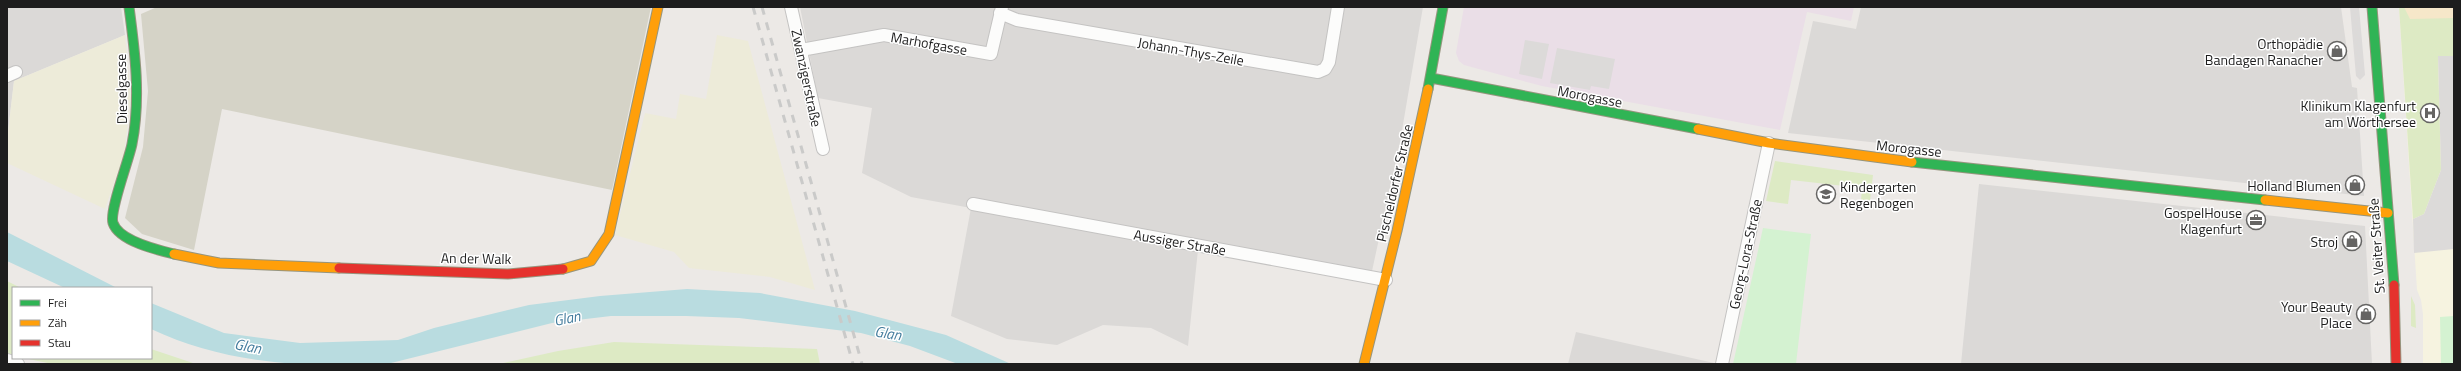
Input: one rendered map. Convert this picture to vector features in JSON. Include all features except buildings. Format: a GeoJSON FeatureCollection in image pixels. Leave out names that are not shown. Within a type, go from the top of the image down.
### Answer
{"type":"FeatureCollection","features":[{"type":"Feature","properties":{"kind":"street","name":"Dieselgasse"},"geometry":{"type":"LineString","coordinates":[[112,215],[128,165],[138,107],[136,61],[130,7]]}},
{"type":"Feature","properties":{"kind":"street","name":"An der Walk"},"geometry":{"type":"LineString","coordinates":[[112,215],[116,228],[135,240],[182,258],[218,263],[508,274],[562,270],[590,261],[609,234],[658,7]]}},
{"type":"Feature","properties":{"kind":"street","name":"Zwanzigerstraße"},"geometry":{"type":"LineString","coordinates":[[791,7],[823,150]]}},
{"type":"Feature","properties":{"kind":"street","name":"Johann-Thys-Zeile"},"geometry":{"type":"LineString","coordinates":[[1001,10],[1017,20],[1318,72],[1325,69],[1329,62],[1338,7]]}},
{"type":"Feature","properties":{"kind":"street","name":"Pischeldorfer Straße"},"geometry":{"type":"LineString","coordinates":[[1364,364],[1386,280],[1431,78],[1443,7]]}},
{"type":"Feature","properties":{"kind":"street","name":"St. Veiter Straße"},"geometry":{"type":"LineString","coordinates":[[2372,7],[2394,276],[2396,364]]}},
{"type":"Feature","properties":{"kind":"street","name":"Marhofgasse"},"geometry":{"type":"LineString","coordinates":[[801,50],[884,35],[991,54],[1001,10]]}},
{"type":"Feature","properties":{"kind":"street","name":"Morogasse"},"geometry":{"type":"LineString","coordinates":[[1431,78],[1769,143],[1880,159],[2388,212]]}},
{"type":"Feature","properties":{"kind":"street","name":"Georg-Lora-Straße"},"geometry":{"type":"LineString","coordinates":[[1722,364],[1769,143]]}},
{"type":"Feature","properties":{"kind":"street","name":"Aussiger Straße"},"geometry":{"type":"LineString","coordinates":[[973,204],[1386,280]]}},
{"type":"Feature","properties":{"kind":"street"},"geometry":{"type":"LineString","coordinates":[[7,360],[18,364]]}},
{"type":"Feature","properties":{"kind":"shaded area"},"geometry":{"type":"Polygon","coordinates":[[[7,7],[121,7],[125,35],[14,81],[7,140],[7,7]]]}},
{"type":"Feature","properties":{"kind":"shaded area"},"geometry":{"type":"Polygon","coordinates":[[[157,7],[651,7],[612,190],[222,109],[194,250],[142,234],[125,218],[143,147],[148,91],[141,14],[157,7]]]}},
{"type":"Feature","properties":{"kind":"shaded area"},"geometry":{"type":"Polygon","coordinates":[[[800,7],[1423,7],[1400,142],[1372,271],[1199,240],[1188,346],[1151,328],[1103,325],[1057,345],[1007,339],[951,316],[971,208],[911,197],[862,173],[872,108],[818,98],[800,7]]]}},
{"type":"Feature","properties":{"kind":"shaded area"},"geometry":{"type":"Polygon","coordinates":[[[1464,7],[1854,7],[1851,21],[1807,12],[1780,130],[1542,86],[1464,65],[1459,61],[1456,53],[1464,7]]]}},
{"type":"Feature","properties":{"kind":"shaded area"},"geometry":{"type":"Polygon","coordinates":[[[1861,7],[2341,7],[2352,87],[2357,88],[2364,196],[1788,133],[1813,21],[1856,29],[1861,7]]]}},
{"type":"Feature","properties":{"kind":"shaded area"},"geometry":{"type":"Polygon","coordinates":[[[2350,7],[2359,7],[2365,75],[2360,80],[2356,76],[2350,7]]]}},
{"type":"Feature","properties":{"kind":"shaded area","name":"Klinikum Klagenfurt am Wörthersee"},"geometry":{"type":"Polygon","coordinates":[[[2399,7],[2454,7],[2454,364],[2423,364],[2423,314],[2421,300],[2417,290],[2399,7]]]}},
{"type":"Feature","properties":{"kind":"shaded area"},"geometry":{"type":"Polygon","coordinates":[[[125,35],[131,98],[124,154],[105,209],[7,163],[7,140],[14,81],[125,35]]]}},
{"type":"Feature","properties":{"kind":"shaded area"},"geometry":{"type":"Polygon","coordinates":[[[717,35],[748,41],[815,290],[770,277],[689,268],[674,252],[615,235],[645,113],[676,119],[680,94],[706,99],[717,35]]]}},
{"type":"Feature","properties":{"kind":"shaded area"},"geometry":{"type":"Polygon","coordinates":[[[1525,40],[1549,44],[1542,79],[1519,74],[1525,40]]]}},
{"type":"Feature","properties":{"kind":"shaded area"},"geometry":{"type":"Polygon","coordinates":[[[1557,48],[1615,59],[1609,89],[1591,86],[1590,90],[1550,83],[1557,48]]]}},
{"type":"Feature","properties":{"kind":"shaded area"},"geometry":{"type":"Polygon","coordinates":[[[2438,56],[2454,56],[2454,249],[2414,253],[2413,219],[2424,214],[2441,170],[2438,56]]]}},
{"type":"Feature","properties":{"kind":"shaded area"},"geometry":{"type":"Polygon","coordinates":[[[1979,184],[2365,226],[2372,364],[1961,364],[1979,184]]]}},
{"type":"Feature","properties":{"kind":"shaded area"},"geometry":{"type":"Polygon","coordinates":[[[1576,332],[1714,363],[1715,364],[1568,364],[1576,332]]]}},
{"type":"Feature","properties":{"kind":"green space"},"geometry":{"type":"Polygon","coordinates":[[[2399,7],[2454,7],[2454,56],[2438,57],[2441,170],[2424,214],[2413,219],[2399,7]]]}},
{"type":"Feature","properties":{"kind":"green space"},"geometry":{"type":"Polygon","coordinates":[[[1775,161],[1873,175],[1870,201],[1861,200],[1862,188],[1791,180],[1788,204],[1766,201],[1775,161]]]}},
{"type":"Feature","properties":{"kind":"green space"},"geometry":{"type":"Polygon","coordinates":[[[1763,228],[1811,234],[1796,364],[1733,364],[1763,228]]]}},
{"type":"Feature","properties":{"kind":"green space"},"geometry":{"type":"Polygon","coordinates":[[[7,281],[19,287],[12,287],[12,355],[7,353],[7,281]]]}},
{"type":"Feature","properties":{"kind":"green space"},"geometry":{"type":"Polygon","coordinates":[[[2411,296],[2415,305],[2416,328],[2411,326],[2411,296]]]}},
{"type":"Feature","properties":{"kind":"green space"},"geometry":{"type":"Polygon","coordinates":[[[2454,316],[2454,364],[2441,364],[2440,317],[2454,316]]]}},
{"type":"Feature","properties":{"kind":"green space"},"geometry":{"type":"Polygon","coordinates":[[[614,342],[817,349],[820,364],[499,364],[558,351],[614,342]]]}},
{"type":"Feature","properties":{"kind":"green space"},"geometry":{"type":"Polygon","coordinates":[[[152,349],[196,364],[52,364],[29,359],[152,359],[152,349]]]}},
{"type":"Feature","properties":{"kind":"sand"},"geometry":{"type":"Polygon","coordinates":[[[2404,7],[2454,7],[2454,18],[2410,19],[2404,7]]]}},
{"type":"Feature","properties":{"kind":"water"},"geometry":{"type":"Polygon","coordinates":[[[7,232],[115,287],[63,287],[7,261],[7,232]]]}},
{"type":"Feature","properties":{"kind":"water","name":"Glan"},"geometry":{"type":"Polygon","coordinates":[[[687,289],[760,293],[855,311],[946,335],[1011,364],[958,364],[910,346],[861,333],[739,318],[611,316],[552,323],[391,363],[360,365],[299,364],[238,357],[179,341],[152,329],[152,303],[224,333],[300,343],[398,340],[434,328],[529,305],[600,296],[687,289]]]}},
{"type":"Feature","properties":{"kind":"railway"},"geometry":{"type":"LineString","coordinates":[[753,7],[853,364]]}},
{"type":"Feature","properties":{"kind":"railway"},"geometry":{"type":"LineString","coordinates":[[762,7],[862,364]]}},
{"type":"Feature","properties":{"kind":"traffic: fast"},"geometry":{"type":"LineString","coordinates":[[129,7],[137,92],[135,127],[132,144],[116,197],[113,223],[117,229],[130,240],[174,254]]}},
{"type":"Feature","properties":{"kind":"traffic: fast"},"geometry":{"type":"LineString","coordinates":[[1428,89],[1443,7]]}},
{"type":"Feature","properties":{"kind":"traffic: fast"},"geometry":{"type":"LineString","coordinates":[[2372,7],[2394,285]]}},
{"type":"Feature","properties":{"kind":"traffic: fast"},"geometry":{"type":"LineString","coordinates":[[1431,78],[1698,129]]}},
{"type":"Feature","properties":{"kind":"traffic: fast"},"geometry":{"type":"LineString","coordinates":[[1912,162],[2265,200]]}},
{"type":"Feature","properties":{"kind":"traffic: slow"},"geometry":{"type":"LineString","coordinates":[[563,269],[591,261],[609,234],[658,7]]}},
{"type":"Feature","properties":{"kind":"traffic: slow"},"geometry":{"type":"LineString","coordinates":[[1364,364],[1397,231],[1428,89]]}},
{"type":"Feature","properties":{"kind":"traffic: slow"},"geometry":{"type":"LineString","coordinates":[[1698,129],[1769,143],[1912,162]]}},
{"type":"Feature","properties":{"kind":"traffic: slow"},"geometry":{"type":"LineString","coordinates":[[2265,200],[2388,213]]}},
{"type":"Feature","properties":{"kind":"traffic: slow"},"geometry":{"type":"LineString","coordinates":[[174,254],[219,263],[339,268]]}},
{"type":"Feature","properties":{"kind":"traffic: jam"},"geometry":{"type":"LineString","coordinates":[[339,268],[508,274],[563,269]]}},
{"type":"Feature","properties":{"kind":"traffic: jam"},"geometry":{"type":"LineString","coordinates":[[2394,285],[2396,364]]}},
{"type":"Feature","properties":{"kind":"place","name":"Orthopädie Bandagen Ranacher"},"geometry":{"type":"Point","coordinates":[2337,51]}},
{"type":"Feature","properties":{"kind":"place","name":"Klinikum Klagenfurt am Wörthersee"},"geometry":{"type":"Point","coordinates":[2430,113]}},
{"type":"Feature","properties":{"kind":"place","name":"Holland Blumen"},"geometry":{"type":"Point","coordinates":[2355,185]}},
{"type":"Feature","properties":{"kind":"place","name":"Kindergarten Regenbogen"},"geometry":{"type":"Point","coordinates":[1826,194]}},
{"type":"Feature","properties":{"kind":"place","name":"GospelHouse Klagenfurt"},"geometry":{"type":"Point","coordinates":[2256,220]}},
{"type":"Feature","properties":{"kind":"place","name":"Stroj"},"geometry":{"type":"Point","coordinates":[2352,241]}},
{"type":"Feature","properties":{"kind":"place","name":"Your Beauty Place"},"geometry":{"type":"Point","coordinates":[2366,314]}}]}
